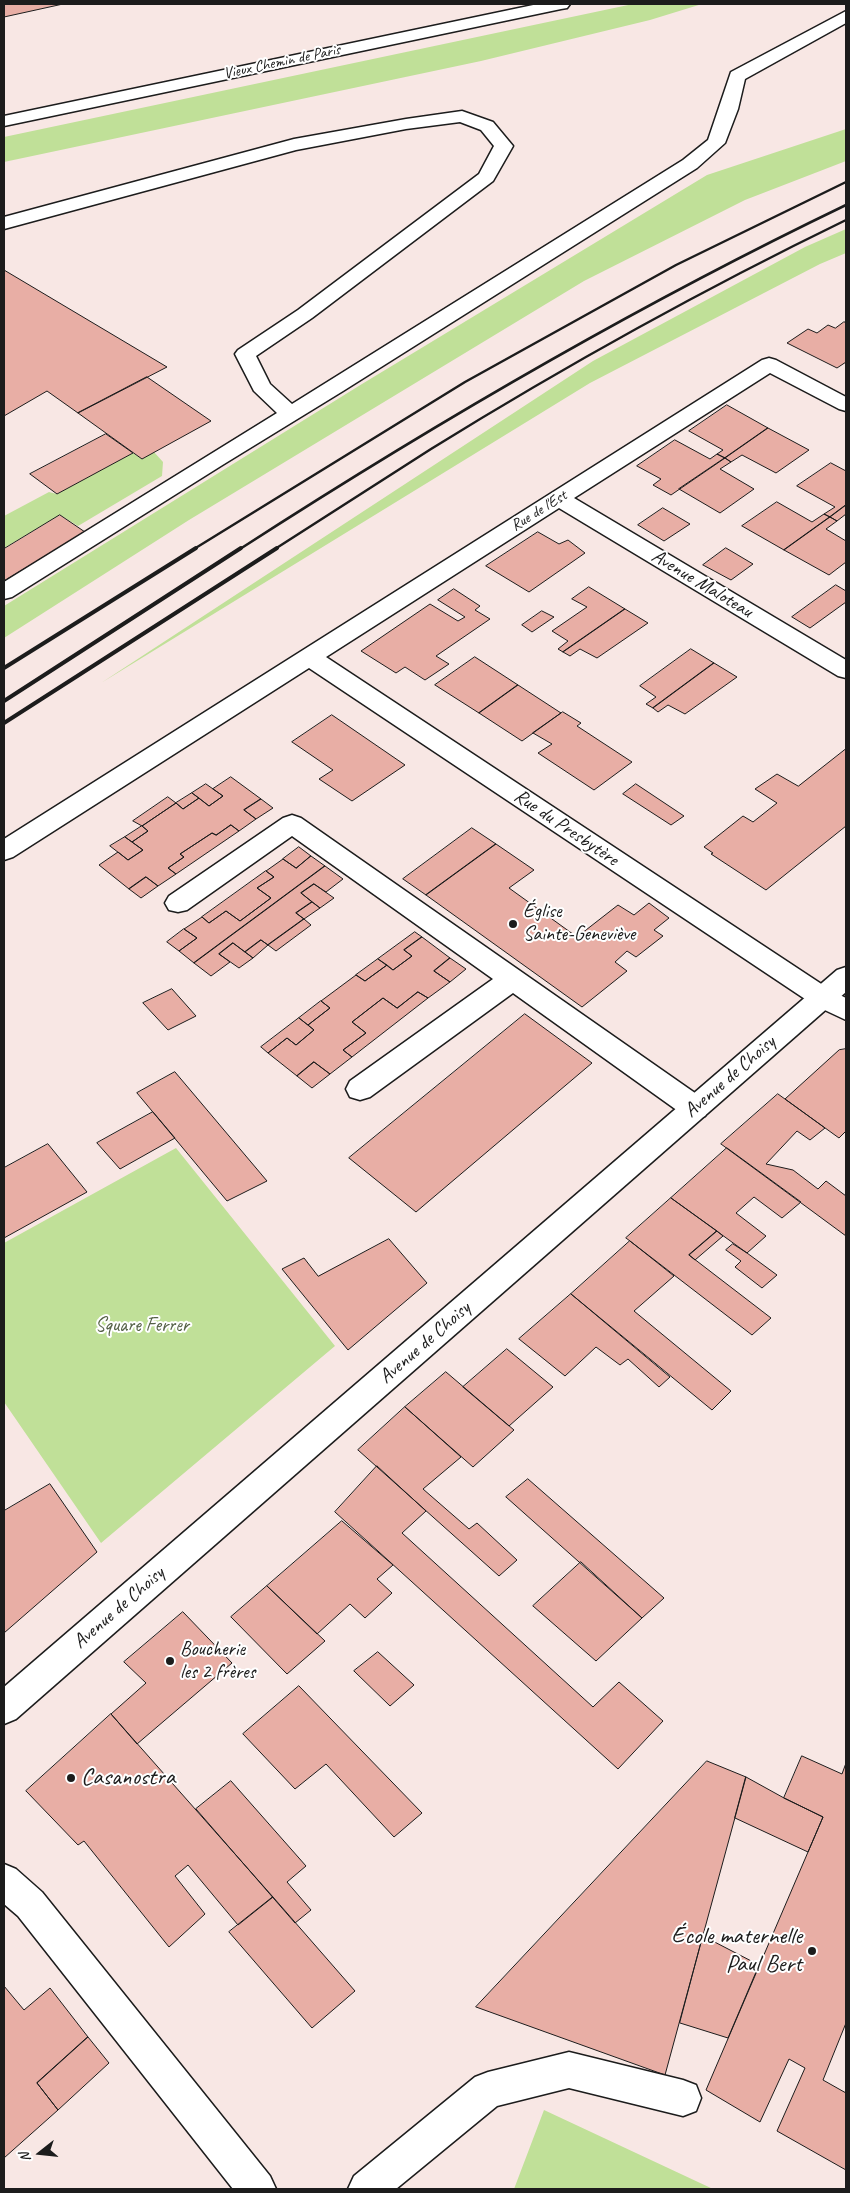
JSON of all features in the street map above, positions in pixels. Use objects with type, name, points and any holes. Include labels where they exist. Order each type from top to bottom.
[{"type":"street","name":"Vieux Chemin de Paris","points":[[4,122],[561,4]]},
{"type":"street","points":[[4,592],[690,164],[716,143],[729,109],[737,76],[846,16]]},
{"type":"street","points":[[4,223],[294,145],[406,124],[462,116],[488,126],[504,146],[486,176],[305,314],[244,354],[261,387],[290,415]]},
{"type":"street","name":"Rue de l'Est","points":[[4,851],[769,364],[846,405]]},
{"type":"street","name":"Avenue Maloteau","points":[[559,498],[846,670]]},
{"type":"street","name":"Rue du Presbytère","points":[[309,656],[834,1004]]},
{"type":"street","points":[[178,903],[292,824],[695,1108]]},
{"type":"street","name":"Avenue de Choisy","points":[[4,1708],[695,1108],[834,1004],[846,977]]},
{"type":"street","points":[[360,1089],[513,979]]},
{"type":"street","points":[[4,1881],[30,1904],[257,2189]]},
{"type":"street","points":[[366,2189],[488,2090],[569,2070],[683,2098]]},
{"type":"green space","points":[[633,4],[702,4],[650,20],[481,61],[4,162],[4,137]]},
{"type":"green space","points":[[846,129],[846,161],[745,200],[584,281],[189,520],[4,638],[4,606],[362,384],[707,175]]},
{"type":"green space","points":[[846,229],[846,253],[820,264],[590,383],[101,683],[593,361],[805,247]]},
{"type":"green space","points":[[154,452],[163,462],[162,476],[78,526],[60,515],[4,548],[4,516],[49,492],[57,494],[133,453],[142,459]]},
{"type":"green space","name":"Square Ferrer","points":[[176,1148],[335,1346],[101,1543],[4,1402],[4,1243]]},
{"type":"green space","points":[[544,2110],[713,2189],[514,2189]]},
{"type":"building","points":[[4,4],[63,4],[4,17]]},
{"type":"building","points":[[4,270],[167,367],[78,413],[47,391],[4,416]]},
{"type":"building","points":[[846,322],[846,362],[837,368],[787,343],[808,329],[817,333],[828,325],[835,328]]},
{"type":"building","points":[[147,377],[211,421],[142,459],[78,413]]},
{"type":"building","points":[[727,405],[768,428],[725,458],[717,454],[723,450],[689,431]]},
{"type":"building","points":[[768,428],[809,450],[776,473],[742,455],[731,462],[725,458]]},
{"type":"building","points":[[106,434],[133,453],[57,494],[30,474]]},
{"type":"building","points":[[675,440],[710,459],[717,454],[725,458],[671,495],[653,485],[661,479],[637,466]]},
{"type":"building","points":[[725,458],[731,462],[720,469],[754,489],[720,513],[679,489]]},
{"type":"building","points":[[831,463],[846,471],[846,505],[830,517],[824,514],[835,507],[797,486]]},
{"type":"building","points":[[777,502],[812,522],[824,514],[830,517],[784,550],[742,526]]},
{"type":"building","points":[[846,505],[846,514],[837,521],[830,517]]},
{"type":"building","points":[[663,508],[690,524],[664,541],[638,525]]},
{"type":"building","points":[[60,515],[85,532],[4,581],[4,549]]},
{"type":"building","points":[[830,517],[837,521],[826,529],[846,541],[846,562],[829,575],[784,550]]},
{"type":"building","points":[[538,532],[559,544],[568,540],[585,553],[529,592],[486,566]]},
{"type":"building","points":[[726,548],[753,564],[731,580],[703,565]]},
{"type":"building","points":[[836,585],[846,591],[846,602],[810,628],[792,617]]},
{"type":"building","points":[[589,587],[625,609],[563,652],[558,649],[568,641],[552,631],[587,607],[572,599]]},
{"type":"building","points":[[454,589],[480,606],[475,610],[490,619],[436,656],[449,664],[425,680],[405,667],[396,673],[361,651],[430,604],[458,621],[465,617],[438,600]]},
{"type":"building","points":[[625,609],[648,623],[597,658],[580,649],[570,656],[563,652]]},
{"type":"building","points":[[542,611],[554,617],[532,632],[522,625]]},
{"type":"building","points":[[691,649],[714,663],[653,708],[646,704],[656,697],[640,686]]},
{"type":"building","points":[[475,657],[518,685],[479,713],[435,685]]},
{"type":"building","points":[[714,663],[737,677],[685,714],[668,705],[658,712],[653,708]]},
{"type":"building","points":[[518,685],[561,713],[522,741],[479,713]]},
{"type":"building","points":[[563,712],[581,723],[577,726],[632,762],[594,790],[538,753],[552,744],[533,733]]},
{"type":"building","points":[[332,715],[405,765],[352,801],[319,779],[333,770],[292,742]]},
{"type":"building","points":[[846,749],[846,826],[766,890],[711,854],[713,853],[704,847],[743,816],[753,822],[777,803],[755,789],[777,774],[798,786]]},
{"type":"building","points":[[231,777],[261,799],[244,810],[256,819],[239,831],[231,825],[216,835],[212,833],[180,854],[184,857],[168,868],[176,874],[158,886],[146,877],[129,889],[99,865],[118,852],[128,860],[143,850],[132,842],[148,831],[142,826],[176,803],[183,809],[199,798],[209,806],[223,796],[213,789]]},
{"type":"building","points":[[206,784],[223,796],[209,806],[192,793]]},
{"type":"building","points":[[636,784],[684,816],[671,825],[623,794]]},
{"type":"building","points":[[192,793],[199,798],[183,809],[176,803]]},
{"type":"building","points":[[168,797],[176,803],[142,826],[133,821]]},
{"type":"building","points":[[261,799],[273,808],[256,819],[244,810]]},
{"type":"building","points":[[231,825],[239,831],[176,874],[168,868],[184,857],[180,854],[212,833],[216,835]]},
{"type":"building","points":[[142,826],[148,831],[132,842],[125,837]]},
{"type":"building","points":[[472,828],[496,844],[426,895],[403,879]]},
{"type":"building","points":[[125,837],[143,850],[128,860],[110,846]]},
{"type":"building","name":"Église Sainte-Geneviève","points":[[496,844],[534,870],[509,888],[577,937],[618,905],[634,915],[649,903],[669,918],[654,930],[663,936],[636,957],[627,951],[615,962],[627,971],[582,1007],[426,895]]},
{"type":"building","points":[[299,847],[311,856],[296,868],[283,859]]},
{"type":"building","points":[[311,856],[325,866],[194,963],[179,951],[197,938],[184,929],[202,917],[209,923],[226,911],[240,921],[271,898],[257,888],[274,877],[266,871],[283,859],[296,868]]},
{"type":"building","points":[[325,866],[343,879],[326,892],[314,884],[301,893],[312,902],[296,913],[304,919],[268,945],[261,940],[245,952],[233,943],[219,954],[230,962],[211,976],[194,963]]},
{"type":"building","points":[[266,871],[274,877],[257,888],[271,898],[240,921],[226,911],[209,923],[202,917]]},
{"type":"building","points":[[146,877],[158,886],[141,898],[129,889]]},
{"type":"building","points":[[314,884],[334,898],[320,908],[301,893]]},
{"type":"building","points":[[312,902],[320,908],[304,919],[296,913]]},
{"type":"building","points":[[304,919],[311,925],[276,951],[268,945]]},
{"type":"building","points":[[184,929],[197,938],[179,951],[167,942]]},
{"type":"building","points":[[415,932],[422,937],[404,950],[412,956],[393,970],[378,959]]},
{"type":"building","points":[[422,937],[450,958],[434,971],[450,982],[428,998],[418,992],[397,1008],[383,998],[352,1022],[366,1033],[343,1050],[352,1057],[330,1074],[314,1062],[297,1076],[268,1053],[287,1038],[296,1045],[314,1030],[308,1025],[330,1008],[321,1001],[356,975],[365,981],[387,965],[393,970],[412,956],[404,950]]},
{"type":"building","points":[[261,940],[268,945],[253,958],[245,952]]},
{"type":"building","points":[[233,943],[253,958],[239,968],[219,954]]},
{"type":"building","points":[[450,958],[466,969],[450,982],[434,971]]},
{"type":"building","points":[[378,959],[387,965],[365,981],[356,975]]},
{"type":"building","points":[[172,989],[196,1016],[168,1030],[143,1003]]},
{"type":"building","points":[[418,992],[428,998],[352,1057],[343,1050],[366,1033],[352,1022],[383,998],[397,1008]]},
{"type":"building","points":[[321,1001],[330,1008],[308,1025],[299,1018]]},
{"type":"building","points":[[525,1014],[592,1063],[416,1212],[349,1158]]},
{"type":"building","points":[[299,1018],[314,1030],[296,1045],[287,1038],[268,1053],[261,1047]]},
{"type":"building","points":[[846,1049],[846,1131],[839,1138],[785,1099],[839,1050]]},
{"type":"building","points":[[314,1062],[330,1074],[312,1088],[297,1076]]},
{"type":"building","points":[[175,1072],[267,1181],[227,1201],[137,1093]]},
{"type":"building","points":[[778,1094],[825,1128],[810,1140],[797,1131],[766,1164],[793,1170],[818,1189],[826,1181],[846,1196],[846,1236],[721,1144]]},
{"type":"building","points":[[153,1112],[175,1138],[120,1169],[97,1143]]},
{"type":"building","points":[[48,1144],[87,1192],[4,1238],[4,1168]]},
{"type":"building","points":[[727,1148],[801,1202],[782,1218],[754,1197],[736,1213],[766,1236],[747,1253],[671,1198]]},
{"type":"building","points":[[671,1198],[717,1231],[689,1255],[771,1318],[752,1335],[626,1238]]},
{"type":"building","points":[[717,1231],[723,1236],[695,1260],[689,1255]]},
{"type":"building","points":[[389,1239],[427,1283],[348,1350],[282,1269],[304,1258],[318,1276]]},
{"type":"building","points":[[630,1241],[674,1276],[634,1311],[731,1391],[712,1410],[571,1294]]},
{"type":"building","points":[[733,1244],[777,1275],[762,1288],[735,1267],[741,1261],[726,1250]]},
{"type":"building","points":[[571,1294],[670,1377],[659,1387],[628,1359],[620,1365],[596,1347],[565,1376],[519,1339]]},
{"type":"building","points":[[507,1349],[553,1387],[509,1426],[463,1387]]},
{"type":"building","points":[[446,1372],[514,1430],[473,1467],[405,1407]]},
{"type":"building","points":[[405,1407],[461,1457],[423,1489],[469,1529],[477,1523],[517,1560],[499,1576],[358,1450]]},
{"type":"building","points":[[377,1466],[426,1511],[402,1533],[593,1707],[619,1682],[663,1721],[618,1769],[335,1512]]},
{"type":"building","points":[[528,1479],[664,1598],[642,1618],[506,1497]]},
{"type":"building","points":[[50,1484],[97,1552],[4,1633],[4,1511]]},
{"type":"building","points":[[342,1521],[393,1565],[377,1579],[392,1593],[365,1618],[350,1604],[317,1634],[267,1586]]},
{"type":"building","points":[[581,1562],[642,1618],[596,1661],[533,1606]]},
{"type":"building","points":[[267,1586],[325,1641],[287,1674],[231,1617]]},
{"type":"building","points":[[183,1612],[232,1663],[137,1744],[111,1714],[146,1683],[124,1662]]},
{"type":"building","points":[[378,1652],[414,1685],[390,1706],[354,1671]]},
{"type":"building","points":[[299,1686],[422,1813],[394,1837],[326,1764],[295,1789],[243,1734]]},
{"type":"building","points":[[111,1714],[273,1897],[238,1925],[188,1865],[175,1876],[205,1914],[169,1947],[84,1841],[78,1845],[26,1791]]},
{"type":"building","points":[[802,1756],[842,1774],[846,1763],[846,2023],[823,2080],[846,2093],[846,2170],[777,2131],[805,2068],[789,2059],[760,2122],[706,2090],[823,1817],[784,1798]]},
{"type":"building","points":[[707,1761],[746,1777],[665,2075],[476,2007]]},
{"type":"building","points":[[746,1777],[823,1817],[808,1852],[735,1818]]},
{"type":"building","points":[[231,1781],[306,1866],[287,1882],[311,1910],[295,1923],[196,1809]]},
{"type":"building","points":[[273,1897],[355,1991],[312,2028],[229,1932]]},
{"type":"building","points":[[703,1936],[759,1965],[728,2038],[680,2023]]},
{"type":"building","points":[[4,1986],[24,2010],[50,1988],[88,2037],[37,2083],[58,2110],[4,2158]]},
{"type":"building","points":[[88,2037],[109,2063],[58,2110],[37,2083]]},
{"type":"railway","points":[[194,549],[465,382],[676,265],[846,182]]},
{"type":"railway","points":[[240,549],[387,456],[537,368],[690,284],[846,205]]},
{"type":"railway","points":[[275,549],[431,449],[584,358],[740,273],[846,220]]},
{"type":"railway","points":[[4,668],[196,548]]},
{"type":"railway","points":[[4,701],[241,548]]},
{"type":"railway","points":[[4,723],[277,548]]},
{"type":"place","name":"Église Sainte-Geneviève","points":[[513,924]]},
{"type":"place","name":"Boucherie les 2 frères","points":[[170,1661]]},
{"type":"place","name":"Casanostra","points":[[71,1778]]},
{"type":"place","name":"École maternelle Paul Bert","points":[[812,1951]]}]
